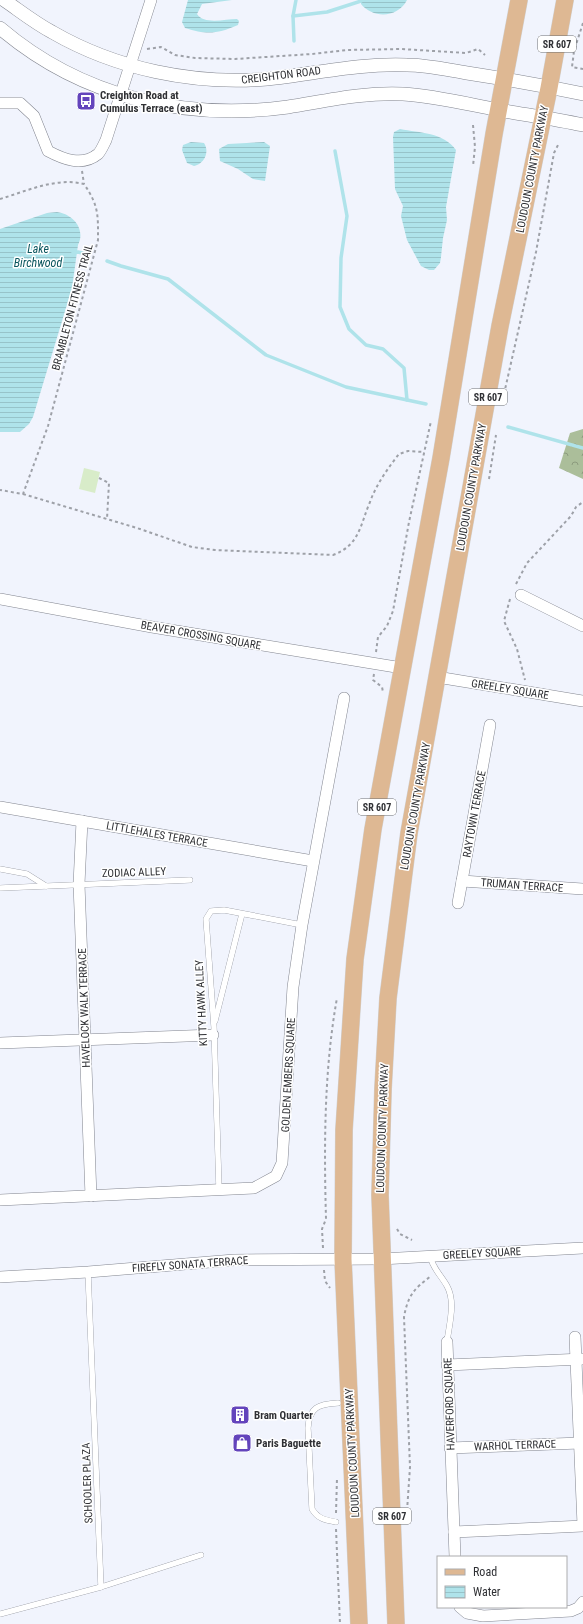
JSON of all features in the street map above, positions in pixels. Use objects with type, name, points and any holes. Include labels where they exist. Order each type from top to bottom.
[{"type":"main road","name":"LOUDOUN COUNTY PARKWAY","points":[[360,1624],[343,1259],[344,1130],[355,959],[373,829],[441,458],[498,110],[519,0]]},
{"type":"main road","name":"LOUDOUN COUNTY PARKWAY","points":[[396,1624],[381,1259],[381,1153],[388,998],[409,833],[500,326],[549,88],[565,0]]},
{"type":"street","name":"CREIGHTON ROAD","points":[[4,0],[52,32],[80,47],[130,67],[181,76],[228,80],[267,79],[368,65],[408,65],[504,78],[583,94]]},
{"type":"street","points":[[0,103],[20,103],[34,116],[48,151],[64,160],[82,161],[98,154],[106,140],[151,0]]},
{"type":"street","points":[[0,28],[22,47],[55,67],[95,85],[150,103],[188,110],[226,112],[288,107],[371,94],[404,94],[440,99],[583,125]]},
{"type":"street","points":[[521,595],[583,626]]},
{"type":"street","name":"BEAVER CROSSING SQUARE","points":[[0,599],[152,627],[402,668]]},
{"type":"street","name":"GREELEY SQUARE","points":[[437,677],[583,702]]},
{"type":"street","name":"GOLDEN EMBERS SQUARE","points":[[0,1200],[254,1188],[276,1176],[282,1163],[293,987],[313,861],[344,698]]},
{"type":"street","name":"RAYTOWN TERRACE","points":[[458,903],[490,725]]},
{"type":"street","name":"LITTLEHALES TERRACE","points":[[0,807],[313,861]]},
{"type":"street","name":"HAVELOCK WALK TERRACE","points":[[82,821],[79,884],[91,1196]]},
{"type":"street","name":"TRUMAN TERRACE","points":[[462,881],[583,889]]},
{"type":"street","points":[[0,1043],[213,1031]]},
{"type":"street","name":"GREELEY SQUARE","points":[[381,1259],[583,1248]]},
{"type":"street","name":"FIREFLY SONATA TERRACE","points":[[0,1277],[88,1272],[234,1260],[381,1259]]},
{"type":"street","points":[[454,1532],[583,1526],[580,1442],[580,1359],[575,1337]]},
{"type":"street","name":"HAVERFORD SQUARE","points":[[447,1342],[455,1556]]},
{"type":"street","points":[[447,1365],[580,1359]]},
{"type":"street","name":"WARHOL TERRACE","points":[[450,1448],[580,1442]]},
{"type":"street","points":[[461,1608],[468,1613],[490,1616],[571,1611],[578,1608],[583,1602]]},
{"type":"lane","points":[[0,869],[27,874],[46,886]]},
{"type":"lane","name":"ZODIAC ALLEY","points":[[0,888],[190,880]]},
{"type":"lane","name":"KITTY HAWK ALLEY","points":[[219,1189],[213,1031],[206,919],[211,911],[217,909],[302,925]]},
{"type":"lane","points":[[213,1031],[242,914]]},
{"type":"lane","name":"HAVERFORD SQUARE","points":[[430,1256],[436,1272],[447,1287],[451,1300],[447,1342]]},
{"type":"lane","name":"SCHOOLER PLAZA","points":[[88,1272],[101,1587]]},
{"type":"lane","points":[[336,1522],[324,1520],[316,1516],[312,1509],[308,1428],[309,1416],[316,1408],[328,1404],[338,1403]]},
{"type":"lane","points":[[0,1614],[101,1587],[201,1555]]},
{"type":"path","points":[[583,23],[574,50],[572,67],[583,69]]},
{"type":"path","points":[[136,48],[150,50],[161,47],[176,55],[194,58],[235,59],[312,54],[346,50],[402,49],[466,53],[478,49],[485,54]]},
{"type":"path","points":[[502,400],[531,274],[554,153],[559,143]]},
{"type":"path","name":"BRAMBLETON FITNESS TRAIL","points":[[0,199],[58,182],[72,181],[84,184],[92,196],[98,212],[98,240],[48,426],[23,494]]},
{"type":"path","points":[[489,480],[497,429]]},
{"type":"path","points":[[0,490],[23,494],[137,528],[192,547],[215,550],[333,555],[344,551],[357,537],[370,502],[399,454],[408,451],[424,452]]},
{"type":"path","points":[[98,478],[109,483],[106,520]]},
{"type":"path","points":[[396,1227],[400,1234],[412,1240]]},
{"type":"path","points":[[407,1517],[410,1467],[404,1317],[406,1303],[413,1291],[436,1272]]},
{"type":"green space","points":[[583,429],[583,479],[559,468],[570,433]]},
{"type":"green space","points":[[84,468],[100,472],[95,493],[79,489]]},
{"type":"water","points":[[188,0],[232,0],[202,4],[197,14],[205,19],[215,21],[237,19],[239,21],[238,25],[218,32],[200,32],[185,28],[182,22]]},
{"type":"water","points":[[361,0],[407,0],[403,6],[392,13],[378,14],[366,9],[361,4]]},
{"type":"water","points":[[400,129],[438,136],[451,144],[456,150],[446,207],[447,220],[440,263],[434,270],[429,270],[421,266],[407,240],[401,216],[403,206],[395,189],[393,137],[394,132]]},
{"type":"water","points":[[191,142],[204,143],[206,146],[205,157],[201,163],[194,166],[187,163],[182,150],[183,145]]},
{"type":"water","points":[[264,142],[270,146],[265,181],[253,179],[238,169],[220,161],[219,149],[228,144]]},
{"type":"water","name":"Lake Birchwood","points":[[47,213],[63,213],[73,219],[79,228],[80,233],[72,288],[33,417],[29,424],[20,432],[0,432],[0,229]]},
{"type":"waterway","points":[[294,41],[293,16],[296,0]]},
{"type":"waterway","points":[[293,16],[327,12],[361,1]]},
{"type":"waterway","points":[[335,151],[347,216],[341,258],[340,307],[349,329],[366,345],[383,349],[404,368],[407,400]]},
{"type":"waterway","points":[[73,253],[78,252],[86,254]]},
{"type":"waterway","points":[[107,261],[168,279],[266,355],[346,387],[426,404]]},
{"type":"waterway","points":[[508,427],[583,448]]},
{"type":"place","name":"Creighton Road at Cumulus Terrace (east)","points":[[86,101]]},
{"type":"place","name":"Bram Quarter","points":[[240,1415]]},
{"type":"place","name":"Paris Baguette","points":[[242,1443]]}]
